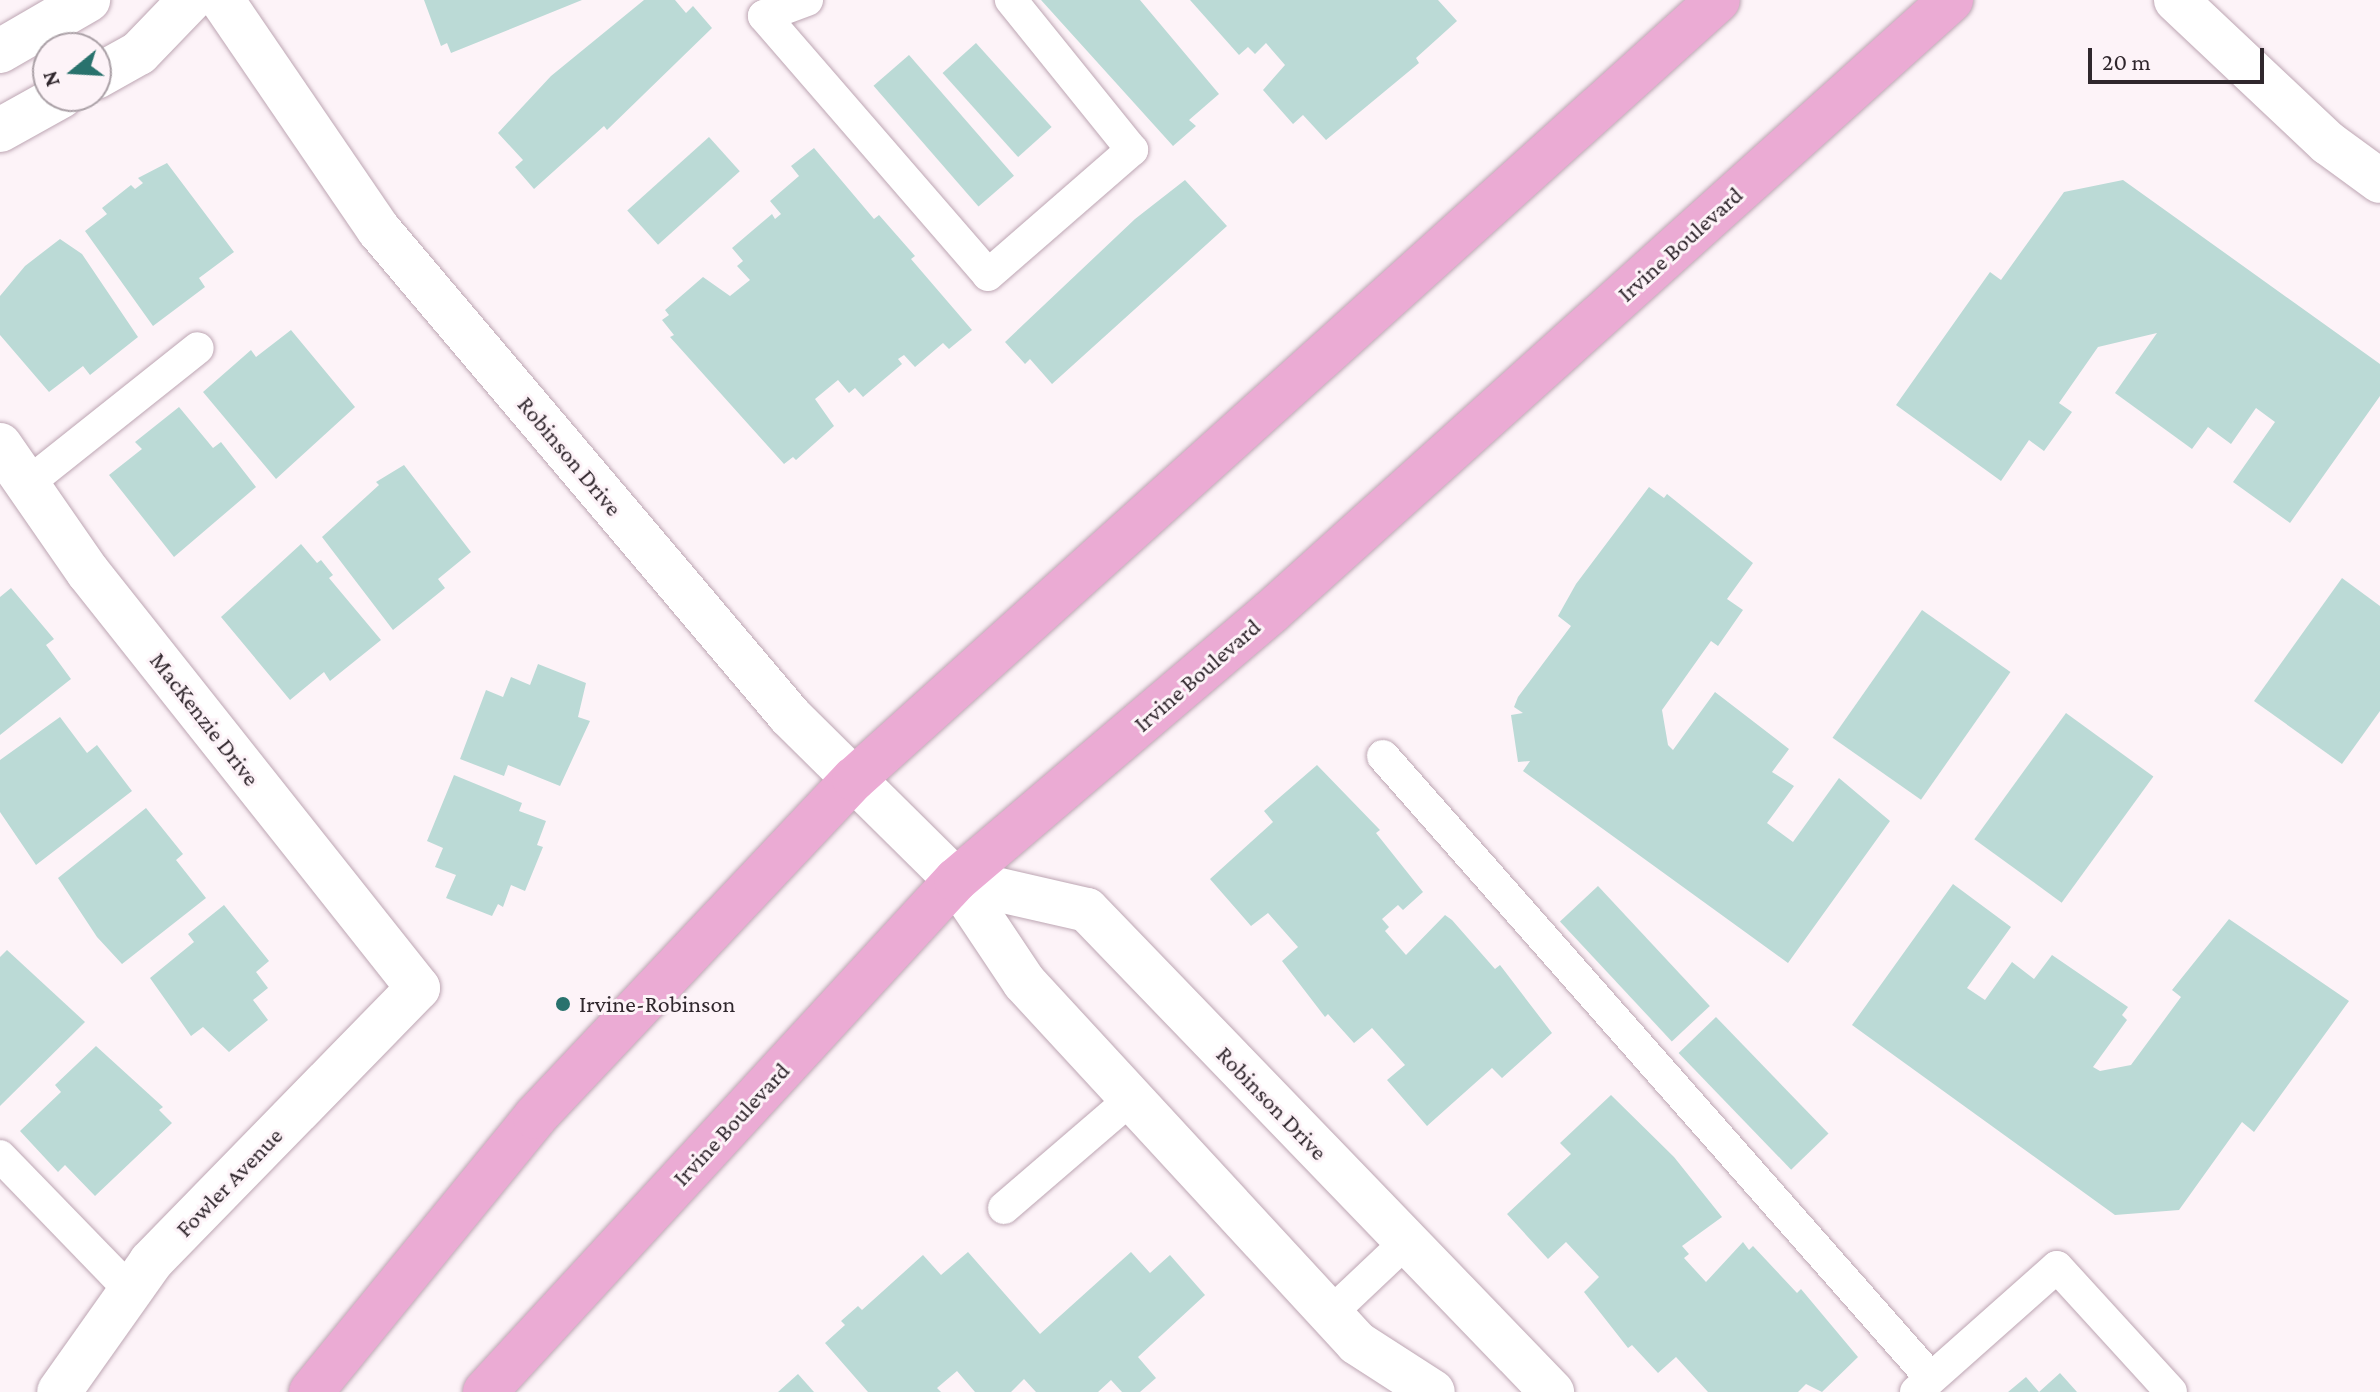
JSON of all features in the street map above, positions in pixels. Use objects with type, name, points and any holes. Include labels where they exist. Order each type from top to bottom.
[{"type":"main road","points":[[311,1392],[535,1117],[854,779],[1718,0]]},
{"type":"main road","name":"Irvine Boulevard","points":[[485,1392],[956,880],[1271,612],[1951,0]]},
{"type":"street","points":[[0,51],[88,0]]},
{"type":"street","points":[[112,68],[139,53],[190,0]]},
{"type":"street","name":"Robinson Drive","points":[[222,0],[379,230],[790,716],[956,880],[1024,982],[1357,1343],[1433,1392]]},
{"type":"street","points":[[2176,0],[2328,143],[2380,181]]},
{"type":"street","points":[[0,130],[32,112]]},
{"type":"street","name":"MacKenzie Drive","points":[[0,445],[88,572],[418,988]]},
{"type":"street","name":"Robinson Drive","points":[[956,880],[1087,910],[1552,1392]]},
{"type":"street","name":"Fowler Avenue","points":[[59,1392],[151,1262],[418,988]]},
{"type":"lane","points":[[807,0],[764,16],[988,275],[1132,150],[1011,0]]},
{"type":"lane","points":[[27,484],[198,348]]},
{"type":"lane","points":[[1383,756],[1924,1385],[2057,1267],[2171,1392]]},
{"type":"lane","points":[[1004,1208],[1132,1098]]},
{"type":"lane","points":[[0,1156],[131,1291]]},
{"type":"lane","points":[[1331,1313],[1406,1242]]},
{"type":"building","points":[[424,0],[582,0],[451,53],[447,43],[441,46]]},
{"type":"building","points":[[644,0],[675,0],[686,13],[693,6],[712,28],[607,130],[604,126],[534,189],[515,167],[523,160],[498,133],[551,76]]},
{"type":"building","points":[[1041,0],[1140,0],[1219,94],[1189,120],[1196,126],[1173,146]]},
{"type":"building","points":[[1190,0],[1438,0],[1457,21],[1416,58],[1419,63],[1326,140],[1303,115],[1293,124],[1263,90],[1285,65],[1266,43],[1255,54],[1248,47],[1239,55]]},
{"type":"building","points":[[976,43],[1052,127],[1018,157],[943,73]]},
{"type":"building","points":[[909,55],[1014,176],[978,207],[874,86]]},
{"type":"building","points":[[709,137],[740,171],[658,245],[627,211]]},
{"type":"building","points":[[814,148],[874,219],[879,215],[915,256],[911,259],[972,330],[949,349],[943,343],[915,367],[904,355],[898,359],[902,364],[863,397],[855,388],[849,393],[838,380],[815,399],[834,426],[796,460],[793,457],[784,464],[670,337],[674,335],[662,320],[669,315],[665,310],[703,277],[730,296],[750,280],[737,266],[743,261],[732,248],[772,214],[775,219],[781,214],[770,201],[799,176],[791,166]]},
{"type":"building","points":[[167,163],[234,252],[199,278],[205,287],[153,326],[85,231],[107,214],[102,208],[131,185],[135,189],[143,183],[138,178]]},
{"type":"building","points":[[1185,180],[1227,226],[1052,384],[1030,359],[1025,364],[1005,342],[1135,219]]},
{"type":"building","points":[[2123,180],[2380,364],[2380,396],[2290,523],[2233,482],[2275,422],[2256,408],[2231,444],[2208,427],[2192,449],[2115,393],[2157,333],[2098,347],[2059,403],[2072,412],[2044,451],[2029,440],[2001,481],[1896,405],[1990,272],[2001,280],[2064,192]]},
{"type":"building","points":[[60,239],[82,254],[138,337],[90,375],[83,366],[49,392],[0,335],[0,296],[25,266]]},
{"type":"building","points":[[291,330],[355,407],[276,479],[203,392],[251,350],[256,357]]},
{"type":"building","points":[[179,407],[213,448],[221,442],[256,487],[174,557],[109,475],[142,449],[135,442]]},
{"type":"building","points":[[404,465],[471,552],[438,579],[445,588],[393,630],[322,537],[379,485],[376,482]]},
{"type":"building","points":[[1649,487],[1664,498],[1667,494],[1753,563],[1727,599],[1743,610],[1718,646],[1711,641],[1662,710],[1668,745],[1673,750],[1715,692],[1789,749],[1772,772],[1794,786],[1767,823],[1793,842],[1839,778],[1890,821],[1788,963],[1523,771],[1530,761],[1518,762],[1511,715],[1523,713],[1514,707],[1518,697],[1571,626],[1558,616],[1576,584]]},
{"type":"building","points":[[301,544],[317,563],[321,560],[333,575],[329,578],[381,640],[330,681],[324,672],[290,700],[221,617]]},
{"type":"building","points":[[2342,578],[2380,606],[2380,711],[2342,764],[2254,701]]},
{"type":"building","points":[[11,588],[54,639],[46,645],[71,679],[0,735],[0,597]]},
{"type":"building","points":[[1922,610],[2010,672],[1921,800],[1833,738]]},
{"type":"building","points":[[538,664],[586,683],[578,717],[590,721],[560,786],[508,765],[504,776],[460,759],[486,690],[503,697],[511,677],[530,685]]},
{"type":"building","points":[[2066,713],[2153,776],[2062,903],[1974,839]]},
{"type":"building","points":[[60,717],[87,753],[97,745],[132,791],[36,865],[0,812],[0,760]]},
{"type":"building","points":[[1317,765],[1380,830],[1376,833],[1423,892],[1403,910],[1398,905],[1382,919],[1389,927],[1385,931],[1406,955],[1445,915],[1495,969],[1500,965],[1552,1033],[1502,1078],[1492,1068],[1427,1126],[1387,1080],[1405,1065],[1372,1028],[1354,1043],[1328,1014],[1325,1017],[1282,961],[1298,947],[1268,913],[1251,926],[1210,879],[1273,822],[1264,811]]},
{"type":"building","points":[[454,775],[522,803],[519,811],[546,821],[537,845],[543,847],[525,891],[511,885],[503,907],[498,904],[492,916],[446,898],[456,875],[435,867],[443,848],[427,841]]},
{"type":"building","points":[[146,808],[183,854],[176,860],[206,898],[122,964],[97,937],[58,878]]},
{"type":"building","points":[[1953,884],[2011,927],[1967,988],[1985,1000],[2012,962],[2034,979],[2052,955],[2128,1007],[2122,1015],[2127,1020],[2093,1067],[2100,1071],[2131,1065],[2181,997],[2172,990],[2229,919],[2349,1001],[2254,1132],[2242,1122],[2179,1210],[2115,1215],[1852,1025]]},
{"type":"building","points":[[1598,886],[1710,1006],[1672,1041],[1560,921]]},
{"type":"building","points":[[224,905],[269,961],[256,972],[268,988],[253,1000],[268,1020],[229,1052],[203,1027],[191,1036],[150,978],[194,942],[188,934]]},
{"type":"building","points":[[7,950],[85,1022],[0,1106],[0,957]]},
{"type":"building","points":[[1716,1017],[1829,1134],[1791,1170],[1679,1053]]},
{"type":"building","points":[[96,1046],[163,1107],[159,1110],[172,1123],[95,1196],[65,1165],[58,1172],[20,1131],[61,1092],[55,1085]]},
{"type":"building","points":[[1611,1095],[1674,1157],[1722,1217],[1682,1246],[1689,1254],[1684,1258],[1706,1282],[1743,1242],[1749,1250],[1753,1246],[1797,1293],[1801,1289],[1858,1357],[1822,1392],[1806,1384],[1798,1392],[1708,1392],[1676,1357],[1658,1373],[1632,1345],[1628,1348],[1584,1292],[1599,1277],[1566,1242],[1548,1259],[1507,1214],[1571,1154],[1560,1143]]},
{"type":"building","points":[[968,1252],[1040,1334],[1131,1252],[1150,1273],[1170,1255],[1205,1295],[1138,1357],[1156,1378],[1140,1392],[1122,1392],[1111,1380],[1098,1392],[1036,1392],[1024,1379],[1011,1392],[975,1392],[957,1371],[937,1388],[941,1392],[868,1392],[825,1343],[845,1325],[841,1321],[858,1306],[862,1310],[923,1255],[941,1275]]},
{"type":"building","points":[[2060,1373],[2077,1392],[2039,1392]]},
{"type":"building","points":[[798,1374],[814,1392],[778,1392]]},
{"type":"building","points":[[2026,1377],[2039,1392],[2008,1392]]},
{"type":"place","name":"Irvine-Robinson","points":[[563,1004]]}]
